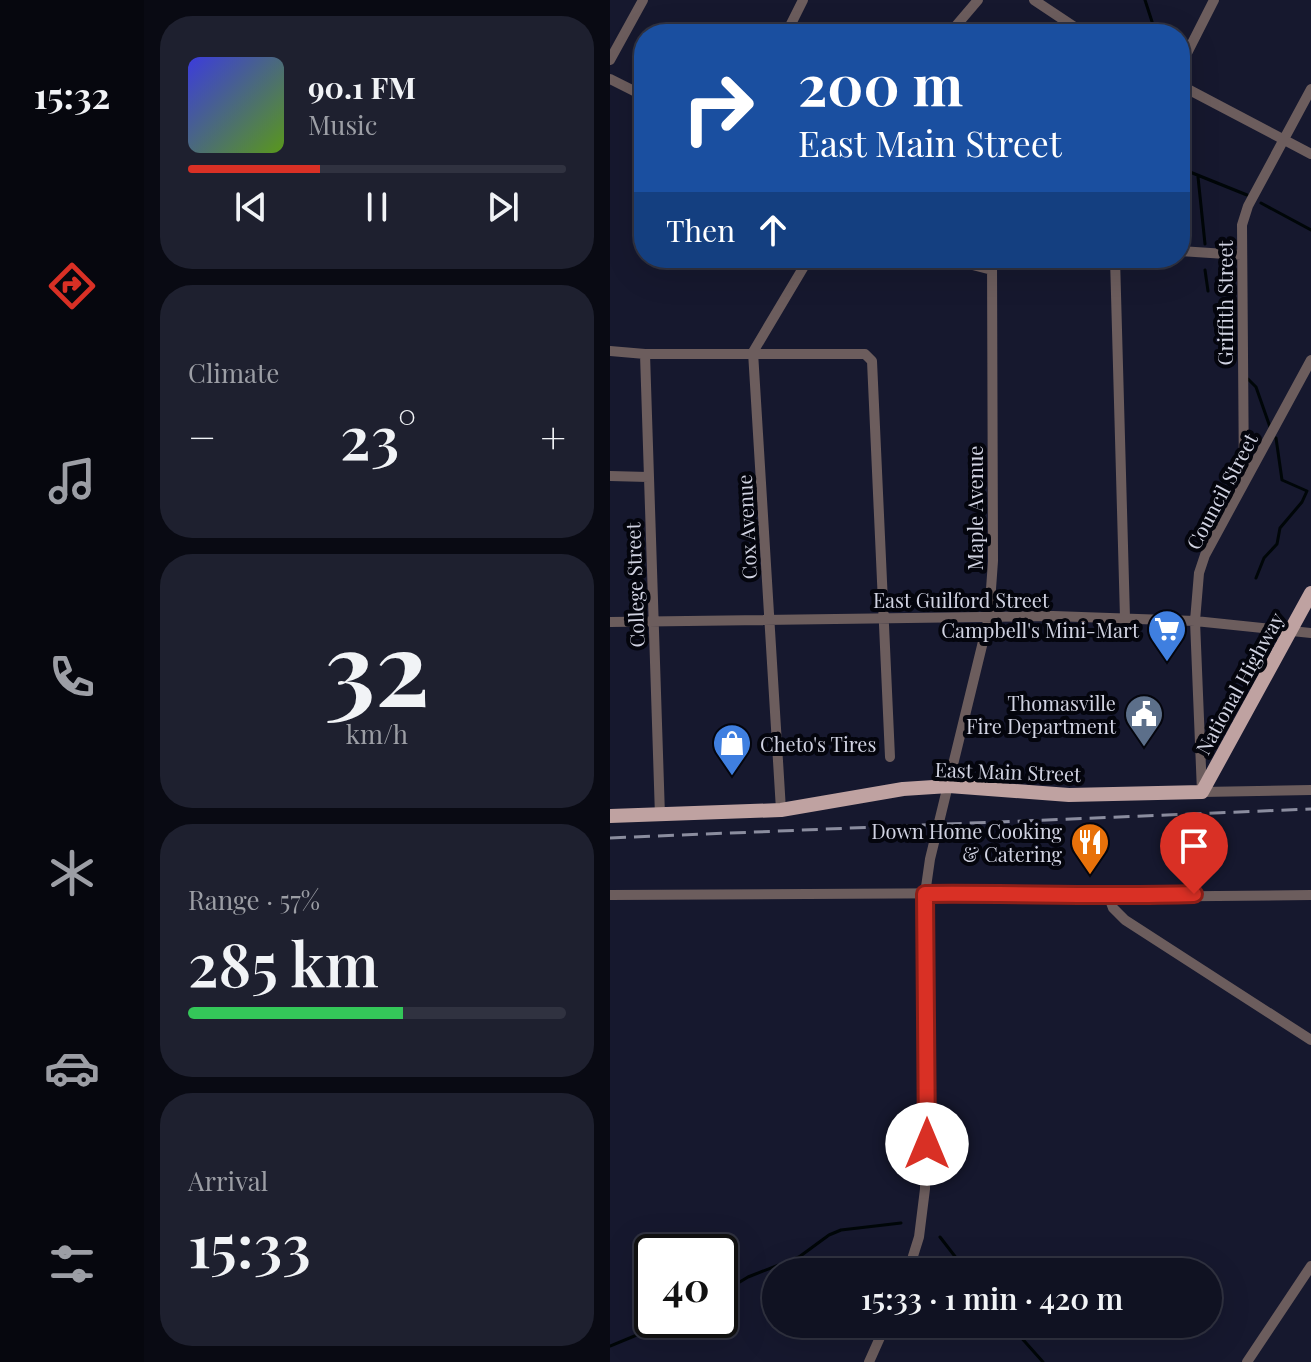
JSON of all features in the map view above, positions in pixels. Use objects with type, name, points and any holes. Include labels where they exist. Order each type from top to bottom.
[{"type":"main road","name":"National Highway","points":[[1202,792],[1311,593]]},
{"type":"main road","name":"East Main Street","points":[[610,816],[781,810],[903,789],[949,786],[1069,795],[1202,792]]},
{"type":"street","points":[[610,60],[643,0]]},
{"type":"street","points":[[793,24],[803,0]]},
{"type":"street","points":[[958,24],[978,0]]},
{"type":"street","points":[[1034,0],[1070,24]]},
{"type":"street","points":[[1190,47],[1214,0]]},
{"type":"street","points":[[610,79],[634,91]]},
{"type":"street","name":"Griffith Street","points":[[1244,486],[1242,225],[1248,206],[1311,89]]},
{"type":"street","points":[[1190,90],[1311,154]]},
{"type":"street","points":[[1190,252],[1241,255]]},
{"type":"street","points":[[753,352],[803,268]]},
{"type":"street","points":[[984,268],[992,270]]},
{"type":"street","points":[[1115,268],[1125,618]]},
{"type":"street","name":"Maple Avenue","points":[[912,1258],[920,1229],[925,1189],[925,894],[930,859],[989,617],[993,561],[992,270]]},
{"type":"street","points":[[610,351],[645,354],[865,354],[870,357],[890,757]]},
{"type":"street","name":"Cox Avenue","points":[[753,352],[781,810]]},
{"type":"street","name":"College Street","points":[[645,354],[660,816]]},
{"type":"street","name":"Council Street","points":[[1202,792],[1195,621],[1199,573],[1205,555],[1311,360]]},
{"type":"street","points":[[610,476],[648,477]]},
{"type":"street","name":"East Guilford Street","points":[[610,622],[885,616],[1125,618],[1195,621],[1311,633]]},
{"type":"street","name":"East Main Street","points":[[1202,792],[1311,790]]},
{"type":"street","points":[[610,895],[1311,895]]},
{"type":"street","points":[[1109,897],[1113,908],[1125,920],[1311,1040]]},
{"type":"street","points":[[1247,1362],[1311,1266]]},
{"type":"street","points":[[869,1362],[880,1338]]},
{"type":"waterway","points":[[1145,0],[1153,24]]},
{"type":"waterway","points":[[1190,172],[1247,195]]},
{"type":"waterway","points":[[1198,177],[1205,244]]},
{"type":"waterway","points":[[1261,203],[1311,230]]},
{"type":"waterway","points":[[1205,270],[1208,291]]},
{"type":"waterway","points":[[1248,379],[1256,387],[1270,427]]},
{"type":"waterway","points":[[1256,578],[1264,558],[1277,544],[1280,528],[1302,502],[1307,491],[1282,480],[1276,438]]},
{"type":"waterway","points":[[738,1283],[799,1257],[841,1230],[901,1223]]},
{"type":"waterway","points":[[940,1237],[956,1258]]},
{"type":"waterway","points":[[610,1346],[634,1336]]},
{"type":"waterway","points":[[1022,1338],[1043,1362]]},
{"type":"railway","points":[[610,838],[1311,809]]},
{"type":"place","name":"Campbell's Mini-Mart","points":[[1167,663]]},
{"type":"place","name":"Thomasville Fire Department","points":[[1144,748]]},
{"type":"place","name":"Cheto's Tires","points":[[732,777]]},
{"type":"place","name":"Down Home Cooking & Catering","points":[[1090,876]]},
{"type":"route","points":[[927,1144],[925,894],[1109,897],[1194,894]]}]
